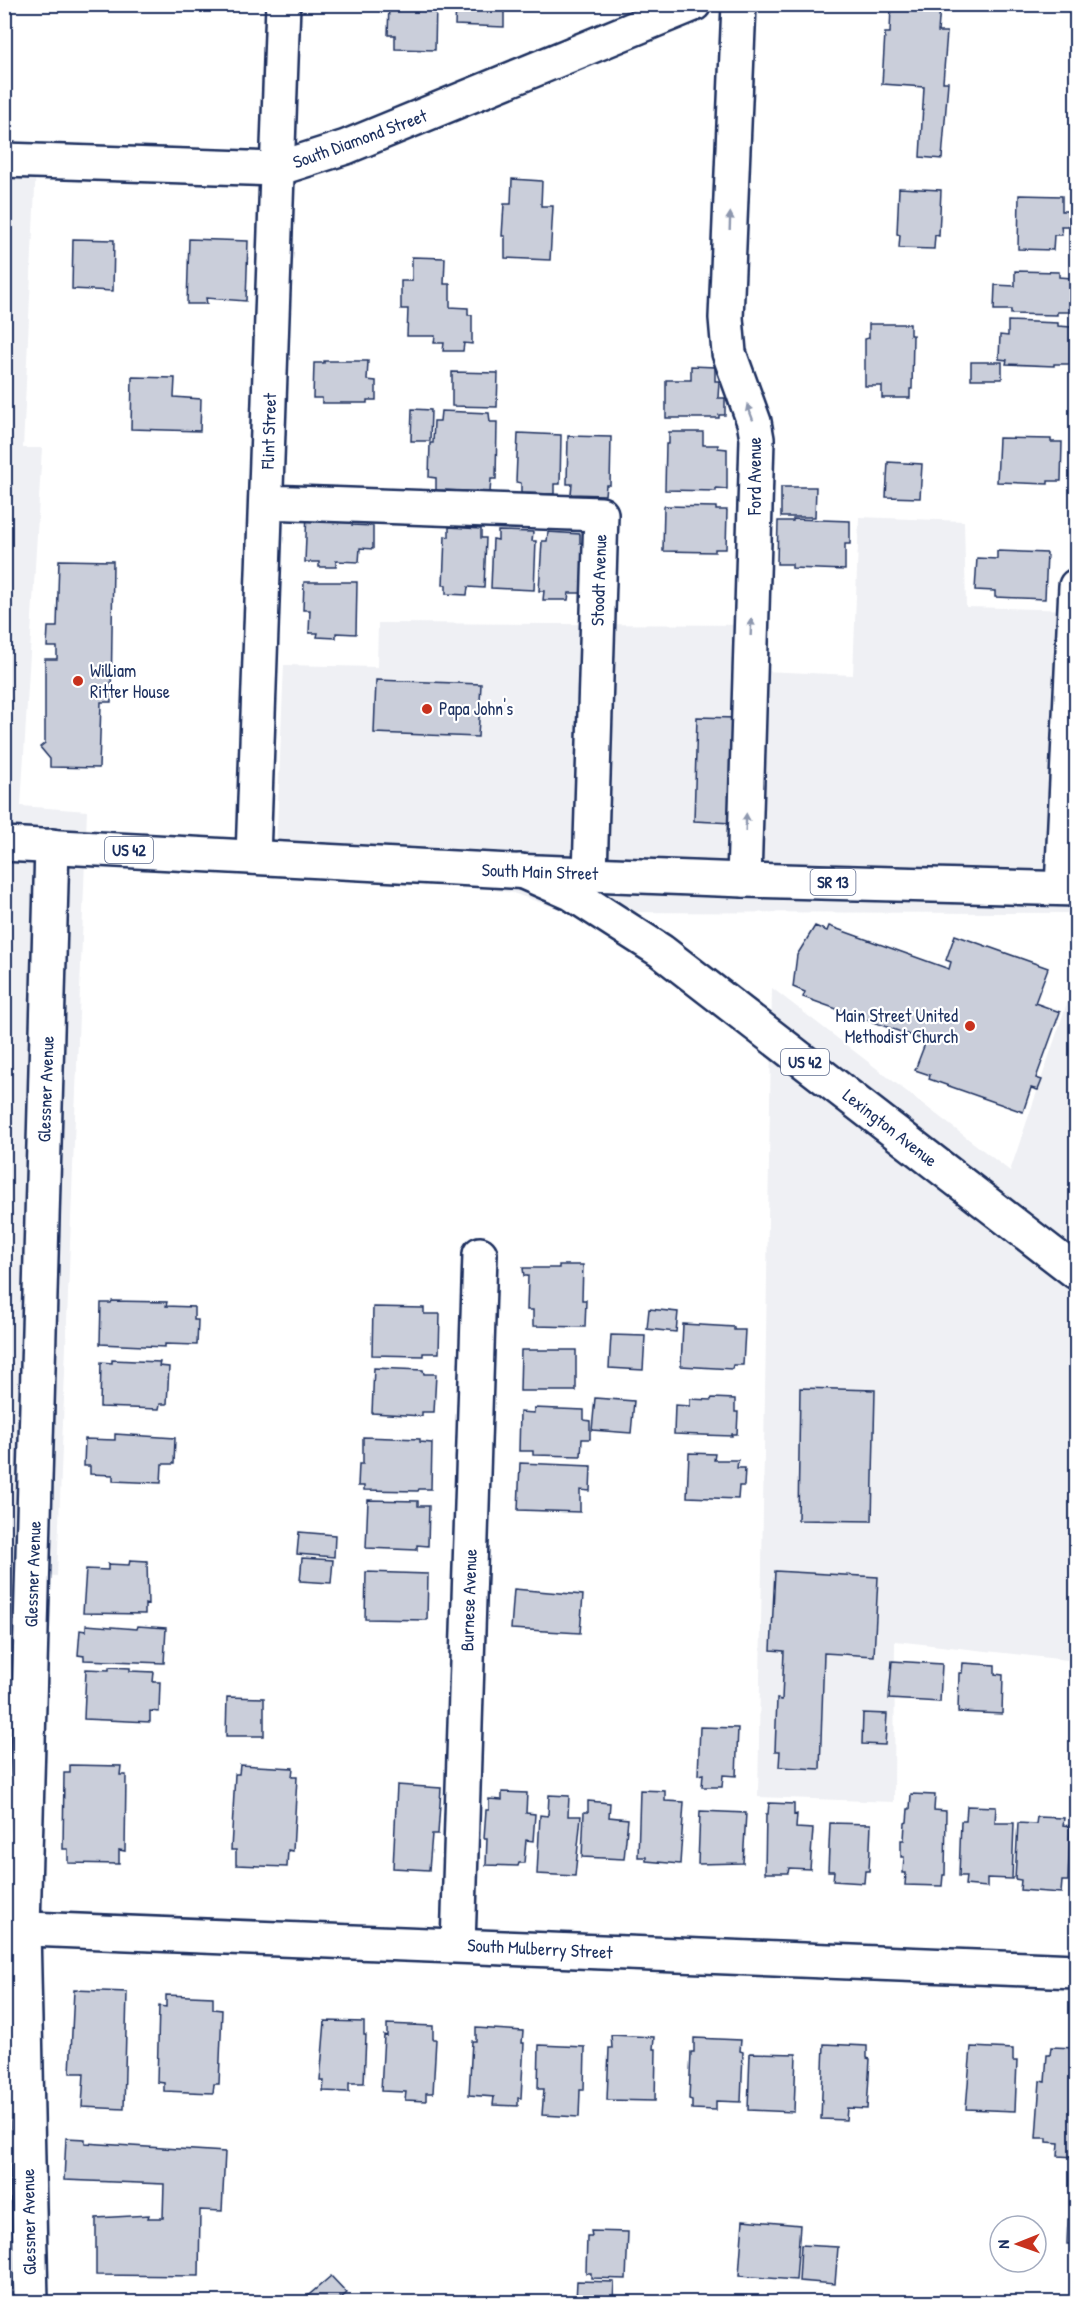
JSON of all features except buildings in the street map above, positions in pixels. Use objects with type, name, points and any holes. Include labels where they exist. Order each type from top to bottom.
[{"type":"main road","name":"Flint Street","points":[[253,857],[283,4]]},
{"type":"main road","name":"South Diamond Street","points":[[4,160],[278,169],[307,161],[368,138],[694,4]]},
{"type":"main road","name":"Ford Avenue","points":[[738,4],[726,318],[729,353],[754,422],[757,439],[744,880]]},
{"type":"main road","name":"Stoodt Avenue","points":[[266,502],[601,514],[590,874]]},
{"type":"main road","points":[[1069,889],[1077,586]]},
{"type":"main road","name":"South Main Street","points":[[4,844],[590,874],[1069,889]]},
{"type":"main road","name":"Glessner Avenue","points":[[31,2302],[14,1928],[52,846]]},
{"type":"main road","name":"Lexington Avenue","points":[[521,871],[571,893],[662,951],[1077,1272]]},
{"type":"main road","name":"Burnese Avenue","points":[[459,1945],[480,1254]]},
{"type":"main road","name":"South Mulberry Street","points":[[14,1928],[1077,1971]]},
{"type":"shaded area","points":[[4,165],[36,166],[23,448],[42,448],[21,806],[87,811],[57,1576],[4,1573]]},
{"type":"shaded area","points":[[859,517],[964,521],[966,607],[1076,610],[1076,913],[567,912],[513,893],[458,884],[275,874],[284,665],[377,667],[378,623],[765,625],[763,671],[853,675]]},
{"type":"shaded area","points":[[1076,977],[1076,1661],[895,1641],[894,1802],[758,1797],[772,988],[1010,1171]]},
{"type":"shaded area","points":[[5,1895],[33,1895],[39,2281],[5,2279]]},
{"type":"place","name":"William Ritter House","points":[[78,681]]},
{"type":"place","name":"Papa John's","points":[[427,709]]},
{"type":"place","name":"Main Street United Methodist Church","points":[[970,1026]]}]
